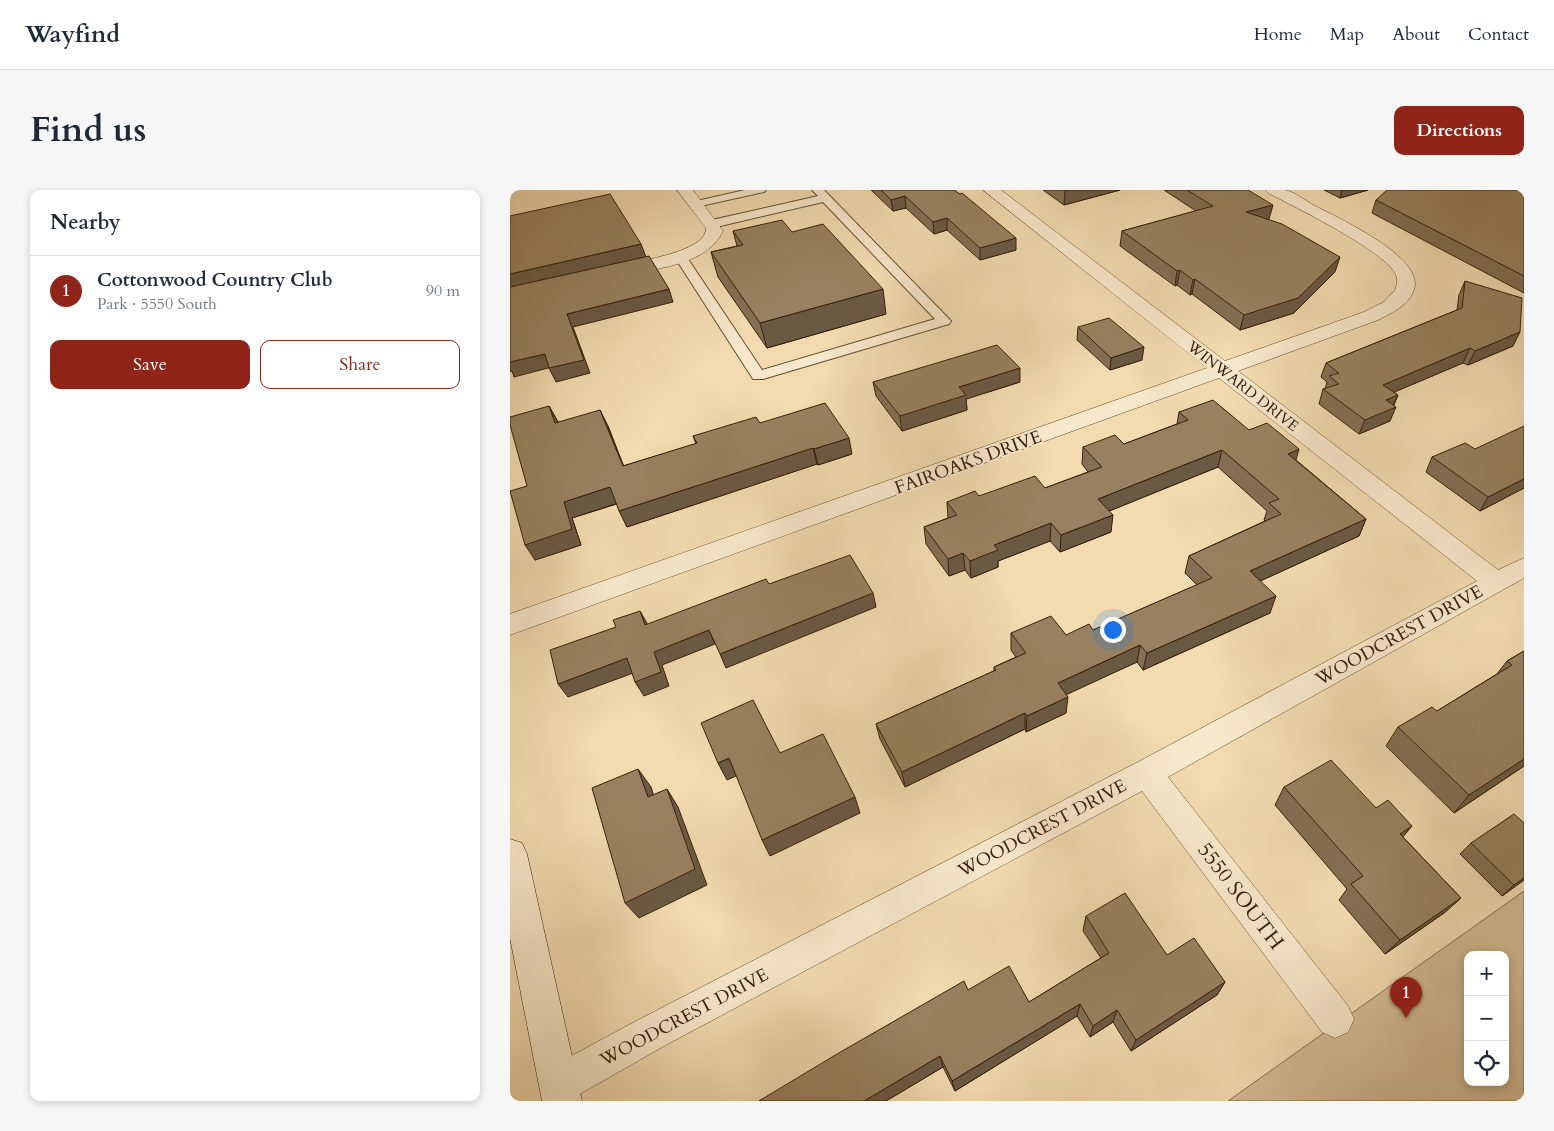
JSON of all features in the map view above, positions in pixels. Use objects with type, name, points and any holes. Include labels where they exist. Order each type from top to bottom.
[{"type":"street","points":[[604,274],[695,252],[712,232],[686,190]]},
{"type":"street","name":"WINWARD DRIVE","points":[[991,190],[1496,582]]},
{"type":"street","name":"FAIROAKS DRIVE","points":[[510,625],[1224,370],[1371,316],[1395,305],[1404,291],[1405,276],[1396,263],[1382,251],[1273,190]]},
{"type":"street","name":"WOODCREST DRIVE","points":[[560,1093],[651,1033],[1147,773],[1524,567]]},
{"type":"street","name":"5550 SOUTH","points":[[1147,773],[1335,1019]]},
{"type":"street","points":[[510,854],[560,1093]]},
{"type":"lane","points":[[696,204],[760,190]]},
{"type":"lane","points":[[680,256],[758,376],[944,321],[822,194],[712,232]]},
{"type":"shaded area","points":[[1524,891],[1524,1101],[1228,1101]]},
{"type":"building","points":[[881,190],[954,190],[960,194],[962,193],[1016,238],[980,248],[947,218],[933,222],[905,196],[891,200]]},
{"type":"building","points":[[1187,190],[1248,190],[1273,205],[1246,212],[1282,224],[1340,257],[1298,298],[1244,315],[1195,279],[1193,280],[1180,270],[1177,271],[1122,231],[1213,206]]},
{"type":"building","points":[[1387,190],[1524,190],[1524,276],[1376,200]]},
{"type":"building","points":[[610,194],[641,244],[510,274],[510,216]]},
{"type":"building","points":[[782,220],[792,232],[823,224],[883,289],[760,323],[711,252],[743,245],[733,231]]},
{"type":"building","points":[[649,256],[669,289],[567,314],[584,360],[549,368],[545,354],[510,362],[510,287]]},
{"type":"building","points":[[1465,281],[1522,298],[1520,332],[1475,351],[1470,348],[1383,385],[1398,395],[1386,400],[1396,407],[1365,420],[1323,389],[1339,384],[1329,376],[1339,373],[1326,363],[1462,308]]},
{"type":"building","points":[[1109,318],[1144,347],[1111,358],[1078,327]]},
{"type":"building","points":[[997,345],[1020,368],[959,387],[966,395],[900,416],[873,382]]},
{"type":"building","points":[[1213,400],[1249,430],[1267,423],[1299,449],[1288,454],[1366,519],[1250,571],[1276,596],[1147,653],[1140,645],[1058,683],[1068,697],[1027,716],[1025,713],[902,772],[876,724],[996,670],[994,667],[1026,653],[1011,633],[1051,616],[1066,635],[1089,624],[1093,630],[1212,578],[1189,556],[1281,514],[1269,503],[1279,499],[1222,450],[1098,499],[1113,515],[1061,535],[1051,523],[994,545],[998,550],[970,561],[963,553],[948,559],[924,527],[957,515],[947,502],[975,491],[979,496],[1035,476],[1045,488],[1102,467],[1083,447],[1115,435],[1124,444],[1188,420],[1179,412]]},
{"type":"building","points":[[825,403],[849,438],[619,511],[610,487],[564,502],[572,529],[525,545],[510,491],[527,486],[510,425],[510,417],[549,406],[555,423],[600,410],[623,466],[697,443],[693,436],[756,417],[760,423]]},
{"type":"building","points":[[1524,426],[1524,479],[1488,497],[1432,457],[1465,443],[1475,449]]},
{"type":"building","points":[[850,555],[873,593],[720,654],[709,630],[654,652],[661,672],[635,682],[627,658],[558,684],[550,650],[616,627],[613,620],[640,611],[645,625],[766,579],[769,584]]},
{"type":"building","points":[[1524,651],[1524,759],[1469,795],[1398,727],[1432,707],[1437,711],[1512,665],[1507,661]]},
{"type":"building","points":[[753,700],[780,753],[823,734],[855,797],[762,840],[729,758],[718,763],[701,723]]},
{"type":"building","points":[[1331,760],[1376,808],[1388,800],[1412,826],[1400,834],[1461,898],[1400,940],[1351,884],[1363,876],[1284,787]]},
{"type":"building","points":[[638,769],[648,797],[667,789],[695,869],[625,903],[592,788]]},
{"type":"building","points":[[1514,814],[1524,823],[1524,878],[1514,885],[1471,843]]},
{"type":"building","points":[[1125,893],[1167,955],[1194,938],[1225,982],[1136,1040],[1117,1010],[1093,1026],[1080,1004],[952,1081],[940,1056],[864,1101],[759,1101],[964,981],[968,990],[1009,966],[1029,1002],[1109,953],[1086,916]]},
{"type":"place","name":"Cottonwood Country Club","points":[[1406,1018]]}]
